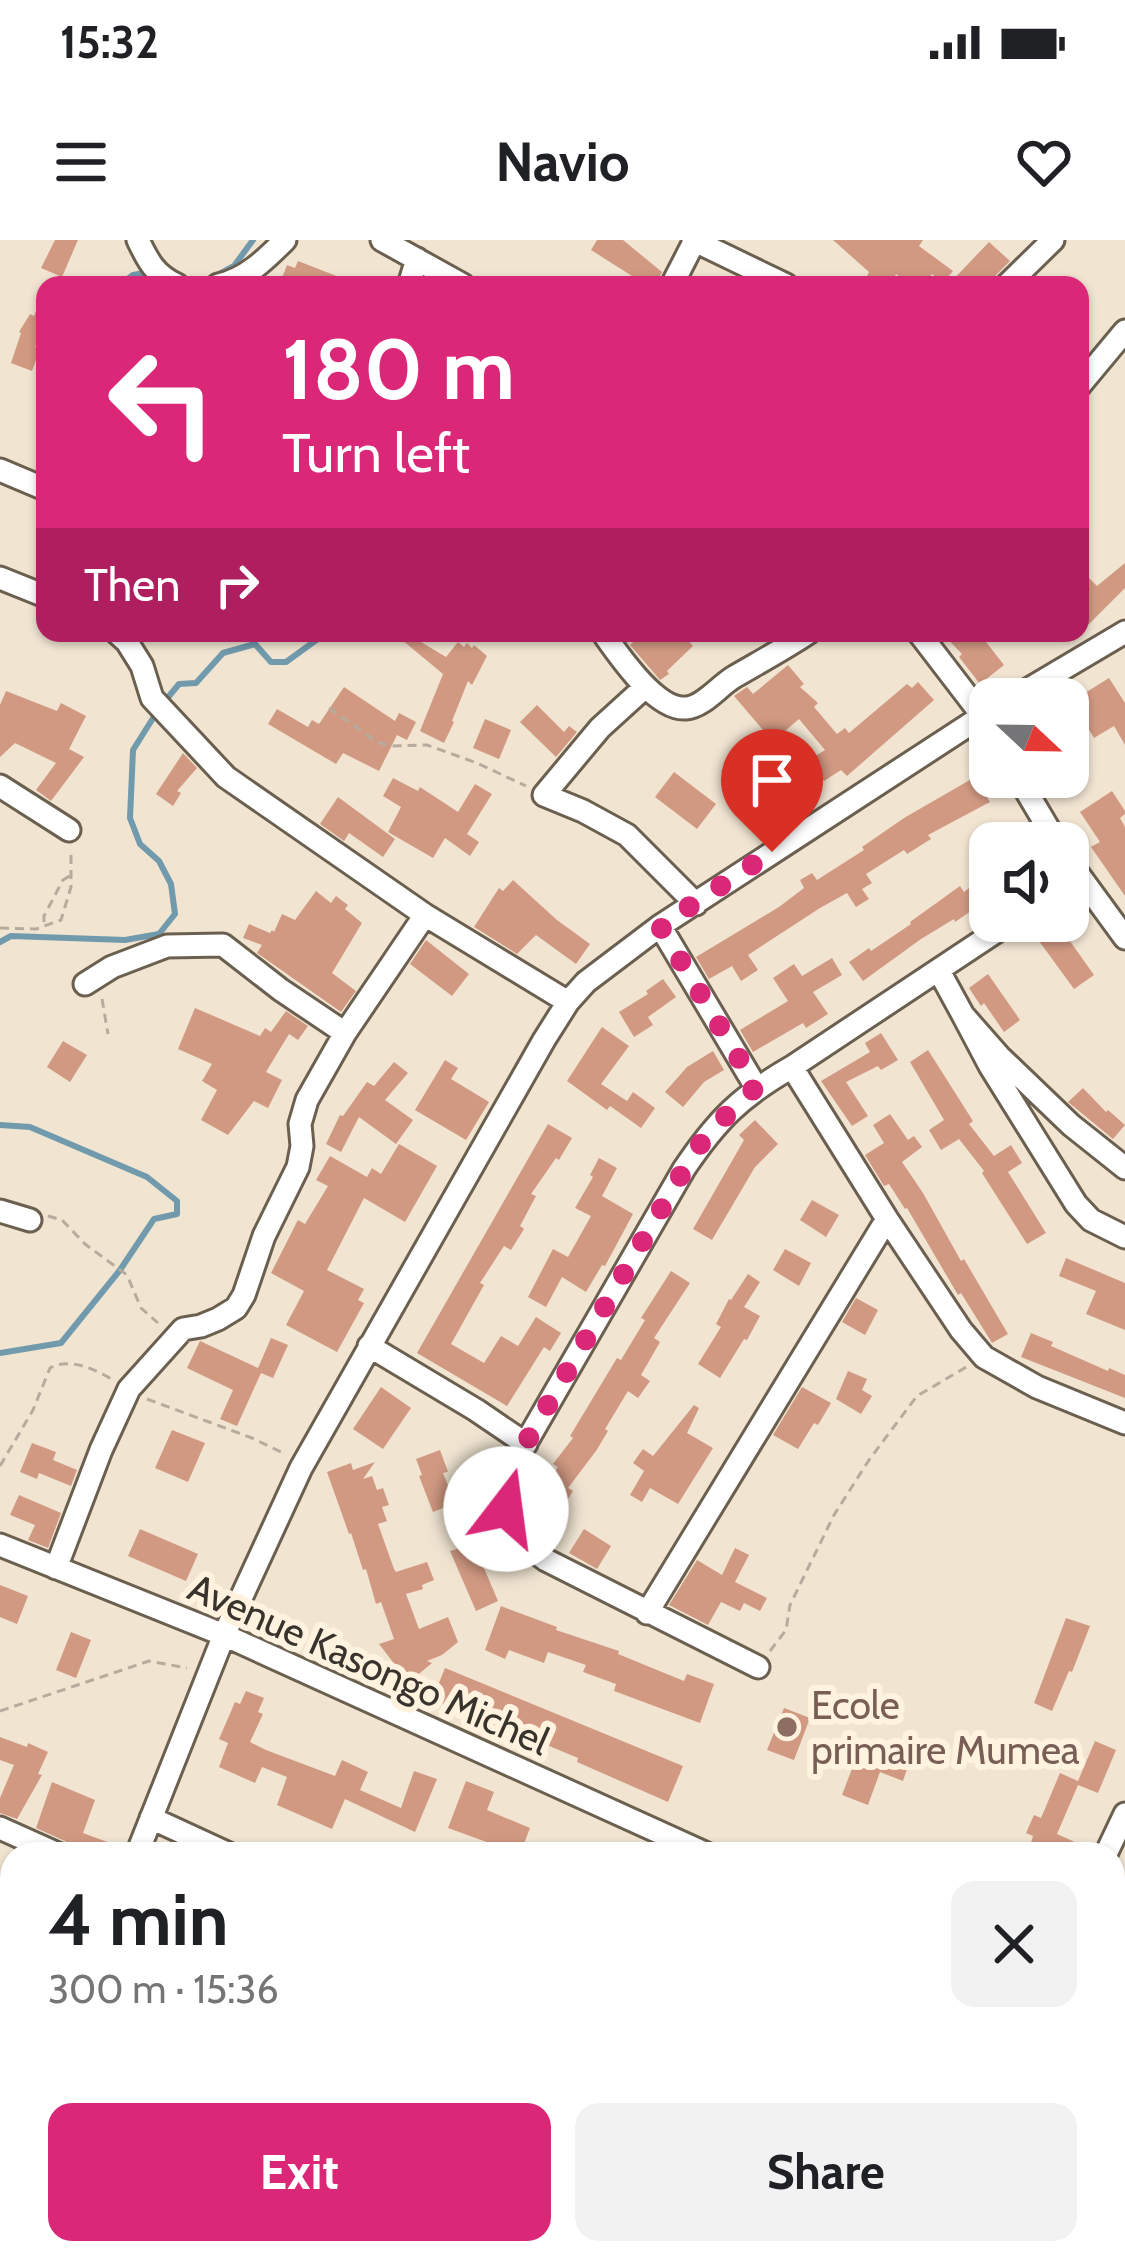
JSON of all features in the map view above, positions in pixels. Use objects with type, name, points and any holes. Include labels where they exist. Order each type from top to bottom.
[{"type":"street","points":[[138,240],[160,276]]},
{"type":"street","points":[[240,276],[259,266],[285,240]]},
{"type":"street","points":[[382,240],[448,276]]},
{"type":"street","points":[[676,276],[694,240],[768,276]]},
{"type":"street","points":[[1014,276],[1040,244]]},
{"type":"street","points":[[412,276],[417,259]]},
{"type":"street","points":[[1089,374],[1125,331]]},
{"type":"street","points":[[0,470],[36,485]]},
{"type":"street","points":[[0,578],[36,592]]},
{"type":"street","points":[[1047,678],[1125,632]]},
{"type":"street","points":[[127,642],[142,666],[152,698],[226,777],[425,915],[568,1001]]},
{"type":"street","points":[[610,642],[644,688],[686,708],[793,642]]},
{"type":"street","points":[[926,642],[969,695]]},
{"type":"street","points":[[644,688],[600,728],[544,795],[627,835],[696,904]]},
{"type":"street","points":[[141,1842],[224,1635],[301,1468],[568,1001],[660,926],[969,730]]},
{"type":"street","points":[[0,786],[69,830]]},
{"type":"street","points":[[1089,895],[1125,938]]},
{"type":"street","points":[[56,1568],[129,1389],[183,1329],[236,1309],[244,1295],[264,1236],[298,1167],[300,1124],[307,1100],[345,1033],[425,915]]},
{"type":"street","points":[[660,926],[756,1087]]},
{"type":"street","points":[[758,1667],[546,1560],[526,1545],[506,1509],[516,1460],[707,1134],[756,1087],[981,942]]},
{"type":"street","points":[[93,979],[167,946],[223,945],[345,1033]]},
{"type":"street","points":[[939,971],[990,1066],[1076,1204],[1091,1220],[1125,1238]]},
{"type":"street","points":[[963,1015],[1018,1076],[1125,1168]]},
{"type":"street","points":[[792,1067],[887,1219],[984,1357],[1036,1387],[1125,1424]]},
{"type":"street","points":[[0,1211],[31,1220]]},
{"type":"street","points":[[647,1613],[887,1219]]},
{"type":"street","points":[[369,1346],[526,1444]]},
{"type":"street","name":"Avenue Kasongo Michel","points":[[0,1545],[224,1635],[681,1842]]},
{"type":"street","points":[[151,1818],[203,1842]]},
{"type":"street","points":[[0,1828],[31,1842]]},
{"type":"path","points":[[329,708],[377,742],[428,745],[544,795]]},
{"type":"path","points":[[0,928],[36,929],[61,920],[73,874],[69,830]]},
{"type":"path","points":[[44,925],[63,880],[73,874]]},
{"type":"path","points":[[93,979],[108,1034]]},
{"type":"path","points":[[31,1220],[47,1216],[62,1220],[127,1275],[141,1308],[155,1321],[183,1329]]},
{"type":"path","points":[[758,1667],[786,1630],[790,1605],[825,1533],[869,1460],[916,1396],[984,1357]]},
{"type":"path","points":[[0,1466],[33,1410],[50,1368],[57,1363],[84,1366],[293,1456]]},
{"type":"path","points":[[0,1711],[149,1661],[183,1666],[208,1678]]},
{"type":"building","points":[[55,240],[78,240],[62,276],[41,268]]},
{"type":"building","points":[[597,240],[623,240],[662,272],[660,276],[632,276],[591,250]]},
{"type":"building","points":[[833,240],[923,240],[919,246],[953,271],[949,276],[867,276],[869,272]]},
{"type":"building","points":[[989,242],[1010,261],[996,276],[957,276]]},
{"type":"building","points":[[298,261],[336,276],[283,276],[287,265],[295,268]]},
{"type":"building","points":[[36,311],[32,371],[11,363],[19,332],[30,314]]},
{"type":"building","points":[[1125,563],[1125,588],[1089,624],[1089,578],[1097,586]]},
{"type":"building","points":[[404,642],[421,642],[446,657],[458,642],[464,647],[467,643],[487,656],[472,685],[468,681],[444,743],[420,731],[443,674]]},
{"type":"building","points":[[689,642],[693,646],[660,680],[630,645]]},
{"type":"building","points":[[951,642],[986,642],[1004,665],[988,678],[975,678],[959,657],[962,654]]},
{"type":"building","points":[[788,665],[837,734],[845,728],[849,733],[907,684],[912,688],[918,682],[934,700],[847,776],[841,770],[824,781],[809,760],[825,750],[799,719],[764,749],[778,764],[759,782],[735,757],[763,730],[734,696],[747,687],[753,694]]},
{"type":"building","points":[[1109,678],[1125,703],[1125,745],[1114,726],[1094,738],[1089,730],[1089,690]]},
{"type":"building","points":[[344,687],[395,721],[399,713],[416,722],[407,740],[397,735],[379,771],[343,753],[336,764],[268,724],[277,709],[308,727],[312,720],[319,724]]},
{"type":"building","points":[[6,691],[57,711],[61,703],[86,716],[69,749],[84,757],[51,801],[36,790],[56,763],[15,743],[0,757],[0,705]]},
{"type":"building","points":[[537,705],[564,732],[569,726],[577,732],[556,757],[520,722]]},
{"type":"building","points":[[485,719],[511,730],[499,759],[473,748]]},
{"type":"building","points":[[183,753],[197,768],[177,791],[181,793],[173,806],[156,794]]},
{"type":"building","points":[[674,772],[716,804],[697,829],[655,797]]},
{"type":"building","points":[[393,778],[418,791],[420,787],[458,812],[475,784],[492,794],[467,834],[479,842],[470,856],[445,838],[433,858],[388,832],[401,807],[383,796]]},
{"type":"building","points":[[969,780],[969,798],[990,802],[866,874],[872,883],[862,889],[869,899],[856,907],[847,893],[748,955],[758,970],[741,981],[732,966],[709,979],[696,957],[779,907],[804,888],[800,880],[812,873],[817,880],[904,818]]},
{"type":"building","points":[[1112,791],[1125,811],[1120,818],[1125,827],[1125,896],[1091,847],[1100,842],[1080,812]]},
{"type":"building","points":[[338,797],[395,839],[383,857],[349,833],[344,841],[320,824]]},
{"type":"building","points":[[513,880],[590,944],[576,964],[536,935],[517,954],[474,927],[499,888],[503,891]]},
{"type":"building","points":[[960,886],[964,892],[969,888],[969,912],[921,939],[863,981],[849,962],[911,924]]},
{"type":"building","points":[[316,891],[331,903],[336,896],[362,923],[332,973],[356,991],[341,1012],[257,953],[262,945],[243,938],[249,924],[270,933],[282,914],[295,920]]},
{"type":"building","points":[[426,940],[469,974],[452,996],[410,964]]},
{"type":"building","points":[[1040,942],[1071,942],[1094,975],[1074,989]]},
{"type":"building","points":[[832,958],[842,975],[813,992],[828,1014],[753,1052],[740,1030],[788,1001],[773,978],[794,964],[802,976]]},
{"type":"building","points":[[988,974],[1020,1020],[1004,1032],[969,988]]},
{"type":"building","points":[[663,979],[676,997],[648,1017],[653,1025],[634,1037],[619,1012]]},
{"type":"building","points":[[195,1008],[260,1036],[265,1028],[271,1032],[286,1011],[308,1026],[298,1040],[289,1034],[266,1072],[282,1080],[268,1108],[254,1101],[228,1135],[201,1120],[217,1090],[202,1081],[212,1064],[178,1049]]},
{"type":"building","points":[[602,1027],[629,1046],[601,1084],[627,1101],[633,1092],[655,1108],[641,1128],[567,1081]]},
{"type":"building","points":[[881,1033],[898,1060],[846,1082],[868,1116],[852,1126],[821,1081],[870,1052],[865,1043]]},
{"type":"building","points":[[63,1041],[87,1055],[70,1082],[47,1067]]},
{"type":"building","points":[[928,1050],[973,1121],[969,1124],[994,1156],[1011,1145],[1022,1163],[1008,1172],[1046,1233],[1027,1244],[959,1139],[941,1150],[929,1130],[944,1120],[910,1062]]},
{"type":"building","points":[[713,1051],[724,1070],[704,1082],[683,1107],[665,1092],[687,1067]]},
{"type":"building","points":[[445,1060],[458,1068],[451,1079],[489,1102],[466,1140],[415,1110]]},
{"type":"building","points":[[394,1062],[408,1073],[385,1100],[413,1120],[396,1144],[359,1117],[341,1152],[326,1144],[340,1115],[367,1082],[374,1086]]},
{"type":"building","points":[[1083,1088],[1125,1125],[1113,1139],[1068,1102]]},
{"type":"building","points":[[890,1114],[908,1140],[914,1136],[922,1147],[902,1162],[1008,1334],[992,1343],[907,1208],[889,1184],[884,1186],[865,1155],[884,1143],[873,1125]]},
{"type":"building","points":[[755,1120],[778,1144],[755,1167],[712,1240],[693,1229],[744,1140],[739,1135]]},
{"type":"building","points":[[548,1124],[572,1138],[531,1194],[536,1196],[520,1226],[524,1229],[511,1250],[504,1246],[480,1283],[484,1285],[451,1344],[484,1363],[501,1336],[518,1346],[536,1317],[561,1333],[550,1351],[544,1347],[507,1406],[417,1353]]},
{"type":"building","points":[[399,1144],[437,1166],[405,1222],[364,1198],[327,1270],[364,1289],[358,1300],[364,1303],[337,1352],[286,1325],[304,1291],[271,1273],[298,1220],[305,1224],[328,1186],[316,1180],[330,1156],[367,1177],[372,1168],[381,1174]]},
{"type":"building","points":[[599,1158],[617,1168],[602,1196],[633,1214],[586,1292],[562,1277],[546,1307],[528,1297],[553,1249],[568,1257],[591,1216],[575,1208]]},
{"type":"building","points":[[812,1200],[839,1215],[826,1237],[800,1220]]},
{"type":"building","points":[[785,1249],[811,1263],[799,1286],[773,1270]]},
{"type":"building","points":[[1066,1258],[1125,1283],[1125,1330],[1086,1314],[1096,1291],[1059,1276]]},
{"type":"building","points":[[671,1271],[690,1283],[654,1338],[660,1342],[641,1375],[650,1381],[638,1398],[628,1391],[596,1451],[568,1488],[573,1491],[561,1510],[539,1496],[558,1467],[553,1464],[573,1438],[617,1358],[621,1360]]},
{"type":"building","points":[[748,1274],[760,1282],[744,1307],[760,1316],[720,1378],[698,1364],[721,1327],[716,1324],[729,1299]]},
{"type":"building","points":[[856,1298],[878,1310],[865,1335],[842,1322]]},
{"type":"building","points":[[1031,1333],[1053,1342],[1051,1346],[1125,1375],[1125,1398],[1021,1357]]},
{"type":"building","points":[[271,1338],[288,1345],[273,1378],[261,1373],[237,1426],[220,1419],[233,1390],[187,1368],[200,1341],[258,1368]]},
{"type":"building","points":[[848,1371],[867,1379],[862,1390],[872,1396],[861,1414],[836,1399]]},
{"type":"building","points":[[381,1387],[411,1408],[383,1449],[353,1429]]},
{"type":"building","points":[[802,1387],[831,1403],[798,1449],[773,1435]]},
{"type":"building","points":[[694,1405],[699,1408],[687,1433],[713,1448],[678,1504],[650,1488],[642,1502],[630,1495],[644,1471],[633,1463],[643,1449],[653,1456]]},
{"type":"building","points":[[172,1430],[205,1443],[188,1482],[155,1468]]},
{"type":"building","points":[[32,1443],[56,1452],[53,1460],[77,1470],[71,1486],[39,1473],[37,1479],[20,1472]]},
{"type":"building","points":[[440,1450],[455,1503],[433,1512],[416,1459]]},
{"type":"building","points":[[375,1462],[363,1479],[372,1476],[389,1505],[382,1507],[387,1521],[378,1524],[394,1569],[427,1562],[434,1580],[406,1594],[419,1629],[448,1617],[458,1642],[427,1661],[432,1663],[395,1694],[382,1680],[396,1666],[379,1644],[394,1639],[381,1602],[376,1604],[327,1472],[351,1463],[353,1470]]},
{"type":"building","points":[[19,1495],[61,1513],[48,1548],[28,1540],[35,1525],[10,1515]]},
{"type":"building","points":[[140,1529],[198,1554],[186,1581],[128,1556]]},
{"type":"building","points":[[584,1529],[611,1546],[597,1569],[569,1553]]},
{"type":"building","points":[[493,1542],[501,1561],[484,1568],[498,1601],[476,1611],[450,1551],[472,1544],[474,1550]]},
{"type":"building","points":[[735,1548],[749,1555],[735,1582],[767,1598],[760,1611],[744,1603],[740,1611],[721,1602],[708,1625],[669,1605],[697,1560],[722,1575]]},
{"type":"building","points":[[0,1585],[28,1596],[17,1624],[0,1617]]},
{"type":"building","points":[[501,1606],[684,1681],[687,1674],[714,1684],[700,1723],[614,1691],[616,1684],[583,1672],[586,1665],[548,1652],[544,1663],[509,1650],[505,1659],[485,1650]]},
{"type":"building","points":[[1066,1618],[1090,1626],[1052,1711],[1034,1703]]},
{"type":"building","points":[[71,1632],[91,1640],[76,1678],[56,1670]]},
{"type":"building","points":[[445,1668],[683,1766],[668,1802],[577,1762],[578,1758],[432,1700]]},
{"type":"building","points":[[246,1691],[264,1698],[258,1712],[263,1714],[250,1742],[266,1750],[335,1776],[342,1760],[368,1772],[360,1790],[401,1808],[414,1771],[437,1779],[415,1832],[345,1799],[332,1829],[277,1805],[287,1777],[262,1767],[255,1783],[219,1767],[228,1743],[219,1739],[235,1702],[240,1704]]},
{"type":"building","points":[[784,1708],[810,1718],[794,1760],[767,1750]]},
{"type":"building","points":[[0,1737],[48,1752],[38,1774],[42,1775],[17,1819],[0,1813],[0,1798],[14,1765],[0,1760]]},
{"type":"building","points":[[844,1737],[888,1748],[886,1754],[909,1763],[903,1781],[880,1772],[868,1805],[842,1795],[853,1766],[835,1760]]},
{"type":"building","points":[[1095,1741],[1116,1750],[1098,1793],[1078,1785],[1057,1834],[1075,1842],[1031,1842],[1033,1836],[1026,1833],[1034,1815],[1041,1818],[1060,1773],[1078,1781]]},
{"type":"building","points":[[466,1781],[494,1792],[487,1810],[530,1828],[525,1842],[487,1842],[448,1828]]},
{"type":"building","points":[[52,1782],[95,1800],[83,1833],[107,1842],[66,1842],[36,1828]]},
{"type":"waterway","points":[[216,276],[234,266],[253,240]]},
{"type":"waterway","points":[[132,276],[150,272]]},
{"type":"waterway","points":[[0,942],[11,936],[125,940],[159,934],[175,914],[171,884],[159,861],[140,844],[130,818],[133,750],[179,684],[196,683],[223,653],[255,644],[271,662],[286,662],[314,642]]},
{"type":"waterway","points":[[0,1125],[30,1127],[147,1177],[177,1201],[177,1214],[154,1219],[61,1343],[0,1353]]},
{"type":"place","name":"Ecole primaire Mumea","points":[[787,1727]]},
{"type":"route","points":[[506,1509],[516,1460],[685,1168],[707,1134],[756,1087],[660,926],[772,852]]}]
